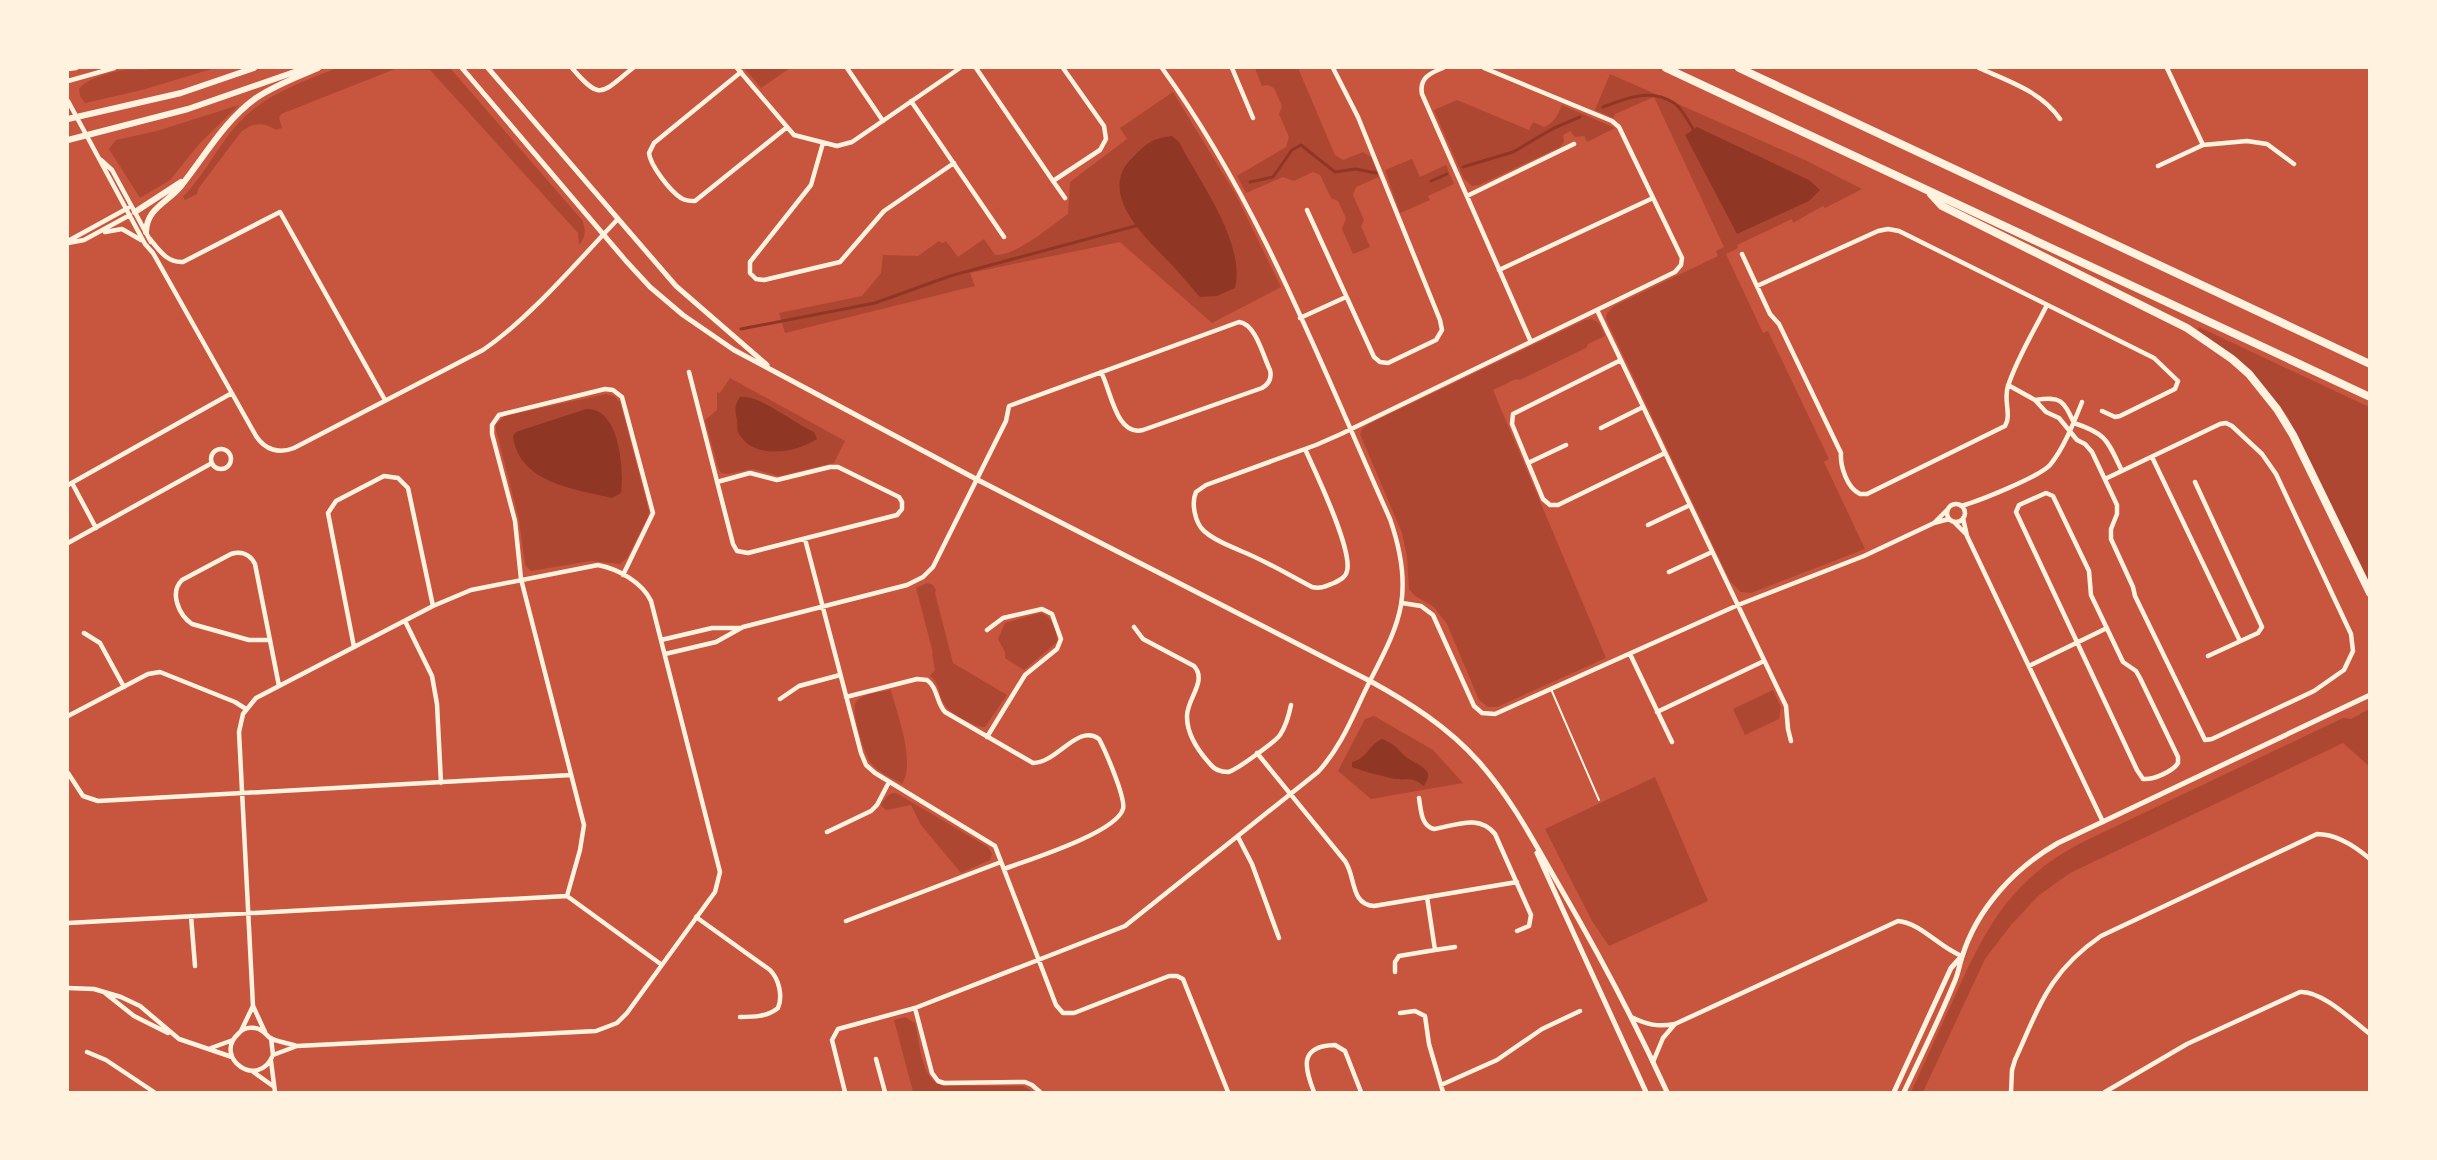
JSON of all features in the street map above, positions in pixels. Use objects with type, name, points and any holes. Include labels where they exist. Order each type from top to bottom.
[{"type":"highway","points":[[1666,68],[2370,397]]},
{"type":"highway","points":[[1739,68],[2370,364]]},
{"type":"highway","points":[[1929,192],[1942,206],[2187,328],[2232,359],[2249,374],[2271,400],[2293,435],[2370,593]]},
{"type":"main road","points":[[68,119],[181,93],[254,68]]},
{"type":"main road","points":[[68,140],[207,103],[306,68]]},
{"type":"main road","points":[[148,236],[147,220],[153,210],[178,190],[219,135],[250,103],[272,89],[318,68]]},
{"type":"main road","points":[[132,212],[176,186],[190,173]]},
{"type":"street","points":[[68,69],[75,68]]},
{"type":"street","points":[[68,81],[114,68]]},
{"type":"street","points":[[462,68],[603,235],[650,286],[683,315],[734,350],[976,479],[1370,681],[1406,702],[1458,740],[1479,762],[1523,822],[1600,957],[1667,1092]]},
{"type":"street","points":[[488,68],[676,286],[777,374]]},
{"type":"street","points":[[572,68],[588,86],[600,90],[609,87],[633,68]]},
{"type":"street","points":[[737,68],[786,128],[798,137],[837,146],[849,144],[960,68]]},
{"type":"street","points":[[847,68],[883,121]]},
{"type":"street","points":[[976,68],[1065,198]]},
{"type":"street","points":[[1053,181],[1100,150],[1105,144],[1107,135],[1104,126],[1063,68]]},
{"type":"street","points":[[845,1092],[833,1044],[832,1037],[836,1031],[844,1026],[915,1008],[1125,926],[1292,794],[1318,772],[1338,749],[1396,626],[1402,603],[1402,578],[1396,535],[1300,318],[1235,183],[1199,122],[1162,68]]},
{"type":"street","points":[[1232,68],[1253,118]]},
{"type":"street","points":[[1307,210],[1372,353],[1380,362],[1388,363],[1434,342],[1440,334],[1440,320],[1400,226],[1390,194],[1358,117],[1334,68]]},
{"type":"street","points":[[1440,68],[1424,79],[1422,94],[1531,342]]},
{"type":"street","points":[[1305,449],[1338,523],[1348,563],[1343,578],[1321,588],[1312,587],[1242,551],[1225,545],[1203,530],[1194,504],[1195,495],[1202,487],[1305,449],[1675,272],[1682,265],[1682,258],[1622,131],[1617,125],[1484,68]]},
{"type":"street","points":[[1979,68],[2043,99],[2060,119]]},
{"type":"street","points":[[1997,76],[2001,68]]},
{"type":"street","points":[[2167,68],[2203,145]]},
{"type":"street","points":[[741,72],[654,143],[649,153],[652,165],[680,198],[695,201],[786,128]]},
{"type":"street","points":[[68,101],[125,208],[132,212],[163,255],[178,262],[187,261],[280,212],[385,400]]},
{"type":"street","points":[[911,101],[1004,237]]},
{"type":"street","points":[[2158,166],[2203,145],[2258,142],[2267,144],[2294,164]]},
{"type":"street","points":[[823,143],[811,186],[750,262],[750,273],[756,279],[764,280],[840,262],[884,211],[954,163]]},
{"type":"street","points":[[1467,196],[1574,144]]},
{"type":"street","points":[[99,158],[112,170],[145,244]]},
{"type":"street","points":[[1499,270],[1653,198]]},
{"type":"street","points":[[68,242],[125,208]]},
{"type":"street","points":[[68,242],[84,240],[132,212]]},
{"type":"street","points":[[96,234],[122,229],[131,232],[153,253],[259,441],[267,447],[283,451],[294,448],[493,343],[535,304],[617,220]]},
{"type":"street","points":[[1757,286],[1878,231],[1893,230],[2154,358],[2178,381],[2175,389],[2120,416],[2115,417],[2102,411]]},
{"type":"street","points":[[148,236],[153,253]]},
{"type":"street","points":[[1742,254],[1770,314],[1779,324],[1841,453],[1840,464],[1852,490],[1857,494],[1867,494],[2002,429],[2008,420],[2005,398],[2008,385],[2047,305]]},
{"type":"street","points":[[1300,318],[1346,297]]},
{"type":"street","points":[[1597,310],[1786,706],[1791,741]]},
{"type":"street","points":[[661,639],[712,628],[743,627],[907,585],[923,577],[933,567],[945,544],[1006,421],[1009,406],[1101,372],[1239,322],[1245,323],[1251,329],[1271,377],[1268,384],[1262,388],[1143,430],[1133,431],[1122,424],[1101,372]]},
{"type":"street","points":[[1621,360],[1513,414],[1512,424],[1545,502],[1555,506],[1665,453]]},
{"type":"street","points":[[688,372],[733,544],[737,551],[748,554],[897,515],[903,509],[899,497],[838,467],[777,480],[750,473],[717,482]]},
{"type":"street","points":[[2008,385],[2035,400],[2046,412],[2059,418],[2077,440],[2090,449],[2117,508],[2110,532],[2112,543],[2140,607],[2205,740],[2212,740],[2314,691],[2348,666],[2353,651],[2351,634],[2272,466],[2232,426],[2224,423],[2105,479]]},
{"type":"street","points":[[567,896],[580,850],[584,825],[521,579],[515,521],[492,434],[494,421],[502,413],[605,390],[616,392],[624,401],[653,509],[651,520],[622,575]]},
{"type":"street","points":[[96,528],[70,484],[232,393]]},
{"type":"street","points":[[2035,400],[2053,397],[2065,404],[2074,423],[2106,438],[2122,471]]},
{"type":"street","points":[[1934,523],[1954,504],[1962,506],[1977,502],[2048,467],[2074,423],[2082,402]]},
{"type":"street","points":[[1601,428],[1643,407]]},
{"type":"street","points":[[1528,463],[1566,445]]},
{"type":"street","points":[[223,449],[229,453],[231,462],[227,467],[217,468],[213,464],[211,457],[217,450],[223,449]]},
{"type":"street","points":[[2152,456],[2240,641]]},
{"type":"street","points":[[68,543],[213,464]]},
{"type":"street","points":[[354,647],[328,513],[336,501],[380,478],[389,476],[399,478],[408,488],[433,606]]},
{"type":"street","points":[[2195,482],[2262,624],[2260,631],[2208,656]]},
{"type":"street","points":[[2046,493],[2052,494],[2089,571],[2091,595],[2123,662],[2136,671],[2178,757],[2178,763],[2174,768],[2150,779],[2143,779],[2077,643],[2016,512],[2019,505],[2046,493]]},
{"type":"street","points":[[1402,603],[1421,606],[1433,615],[1474,706],[1482,713],[1495,714],[1737,605],[1864,556],[1934,523],[1964,516],[1977,502]]},
{"type":"street","points":[[1648,525],[1690,505]]},
{"type":"street","points":[[1962,506],[1967,536],[2103,822]]},
{"type":"street","points":[[1947,509],[1951,520],[1967,536]]},
{"type":"street","points":[[805,539],[863,759],[870,769],[992,843],[1058,1008],[1066,1014],[1074,1013],[1169,976],[1183,979],[1228,1092]]},
{"type":"street","points":[[1669,572],[1712,552]]},
{"type":"street","points":[[270,640],[249,640],[192,624],[186,619],[175,598],[177,586],[182,580],[231,554],[248,555],[255,564],[270,640],[279,686]]},
{"type":"street","points":[[270,1038],[297,1046],[596,1031],[616,1023],[627,1013],[717,887],[720,866],[661,639],[647,592],[641,585],[598,566],[471,590],[433,606],[256,698],[246,709],[239,732],[253,1006],[273,1044],[273,1086],[276,1092]]},
{"type":"street","points":[[987,630],[1003,618],[1042,609],[1052,614],[1061,639],[1057,649],[1025,675],[987,737]]},
{"type":"street","points":[[405,621],[432,676],[437,704],[441,783]]},
{"type":"street","points":[[665,654],[716,642],[743,627]]},
{"type":"street","points":[[1134,627],[1143,639],[1194,666],[1198,671],[1200,680],[1189,701],[1187,725],[1192,740],[1217,770],[1229,771],[1269,745],[1282,733],[1291,705]]},
{"type":"street","points":[[2029,666],[2107,628]]},
{"type":"street","points":[[694,632],[698,646]]},
{"type":"street","points":[[84,633],[100,643],[124,687]]},
{"type":"street","points":[[1630,654],[1672,742]]},
{"type":"street","points":[[1657,712],[1764,661]]},
{"type":"street","points":[[68,716],[154,672],[167,673],[246,709]]},
{"type":"street","points":[[780,699],[799,686],[840,675]]},
{"type":"street","points":[[846,697],[924,679],[935,687],[940,705],[945,712],[1028,762],[1037,763],[1059,753],[1081,735],[1092,735],[1101,742],[1123,802],[1120,814],[1096,833],[1004,869]]},
{"type":"street","points":[[1904,1092],[1954,984],[1962,956],[1986,909],[2022,868],[2036,856],[2058,843],[2370,695]]},
{"type":"street","points":[[1257,753],[1348,865],[1356,895],[1361,902],[1374,906],[1517,882]]},
{"type":"street","points":[[68,773],[83,796],[98,801],[571,775]]},
{"type":"street","points":[[827,832],[870,811],[889,782]]},
{"type":"street","points":[[1419,798],[1424,822],[1429,827],[1434,829],[1476,822],[1487,825],[1498,838],[1532,919],[1527,928],[1517,932]]},
{"type":"street","points":[[1523,822],[1646,1092]]},
{"type":"street","points":[[2011,1092],[2015,1060],[2055,977],[2070,960],[2101,936],[2312,836],[2321,834],[2335,838],[2370,859]]},
{"type":"street","points":[[1238,837],[1252,864],[1279,938]]},
{"type":"street","points":[[846,921],[1001,862]]},
{"type":"street","points":[[68,923],[567,896],[662,965]]},
{"type":"street","points":[[1427,897],[1435,950]]},
{"type":"street","points":[[191,916],[195,966]]},
{"type":"street","points":[[696,917],[770,970],[776,977],[780,997],[778,1008],[755,1017],[740,1017]]},
{"type":"street","points":[[1631,1017],[1650,1026],[1676,1024],[1893,922],[1909,923],[1952,952],[1962,956]]},
{"type":"street","points":[[1395,972],[1395,962],[1399,956],[1455,947]]},
{"type":"street","points":[[1894,1092],[1951,968],[1962,956]]},
{"type":"street","points":[[68,990],[79,988],[103,991],[140,1006],[171,1034]]},
{"type":"street","points":[[103,991],[134,1016],[188,1043],[211,1048],[232,1057],[242,1068],[252,1071],[273,1086]]},
{"type":"street","points":[[2104,1092],[2187,1044],[2300,992],[2312,993],[2323,999],[2370,1034]]},
{"type":"street","points":[[211,1048],[233,1040],[241,1031],[253,1006]]},
{"type":"street","points":[[915,1008],[932,1073],[938,1081],[944,1083],[1025,1082],[1040,1092]]},
{"type":"street","points":[[1400,1013],[1415,1011],[1425,1016],[1429,1044],[1443,1092]]},
{"type":"street","points":[[1441,1085],[1497,1060],[1542,1029],[1580,1011]]},
{"type":"street","points":[[1653,1062],[1663,1038],[1676,1024]]},
{"type":"street","points":[[241,1031],[254,1028],[265,1032]]},
{"type":"street","points":[[232,1057],[233,1040]]},
{"type":"street","points":[[1314,1092],[1306,1072],[1305,1060],[1312,1052],[1328,1045],[1335,1045],[1345,1051],[1361,1092]]},
{"type":"street","points":[[252,1071],[261,1069],[272,1058],[297,1046]]},
{"type":"street","points":[[87,1052],[106,1060],[154,1092]]},
{"type":"street","points":[[876,1059],[885,1092]]},
{"type":"lane","points":[[1551,689],[1599,800]]},
{"type":"shaded area","points":[[215,68],[142,90],[85,103],[80,96],[79,89],[83,85],[100,76],[124,70]]},
{"type":"shaded area","points":[[337,68],[450,68],[582,220],[585,233],[579,245],[578,233],[430,70],[395,69],[281,114],[279,118],[282,128],[276,130],[263,124],[249,127],[241,132],[198,189],[197,194],[185,200],[183,197],[230,133],[252,110],[279,93]]},
{"type":"shaded area","points":[[744,68],[790,68],[761,88]]},
{"type":"shaded area","points":[[1255,68],[1298,68],[1335,155],[1343,160],[1363,152],[1371,157],[1379,177],[1356,187],[1353,195],[1364,220],[1361,226],[1370,247],[1353,254],[1342,229],[1346,218],[1338,201],[1331,198],[1320,175],[1313,172],[1294,181],[1283,177],[1246,193],[1237,176],[1286,147],[1289,137],[1279,114],[1282,106],[1274,88],[1267,85],[1262,86]]},
{"type":"shaded area","points":[[1610,74],[1805,160],[1862,189],[1825,208],[1823,206],[1793,223],[1792,219],[1737,245],[1738,248],[1726,254],[1763,333],[1768,331],[1829,459],[1824,462],[1865,549],[1751,593],[1741,592],[1730,581],[1606,319],[1607,313],[1614,306],[1718,256],[1716,251],[1724,247],[1654,97],[1615,114],[1614,118],[1595,110]]},
{"type":"shaded area","points":[[1173,92],[1236,195],[1281,287],[1212,323],[1120,242],[970,273],[975,286],[785,333],[779,313],[862,296],[881,273],[883,255],[918,256],[939,241],[942,243],[946,241],[958,257],[984,239],[995,255],[1004,254],[1033,239],[1068,214],[1070,182],[1127,139],[1120,128]]},
{"type":"shaded area","points":[[1457,100],[1529,130],[1533,122],[1544,127],[1551,123],[1562,105],[1615,128],[1587,142],[1584,136],[1575,137],[1570,131],[1563,135],[1564,142],[1560,147],[1479,185],[1472,186],[1464,179],[1434,110]]},
{"type":"shaded area","points":[[239,105],[200,143],[170,180],[140,198],[109,149],[116,140],[157,131]]},
{"type":"shaded area","points":[[1697,127],[1809,180],[1820,190],[1809,201],[1737,234],[1685,135]]},
{"type":"shaded area","points":[[1172,136],[1179,142],[1219,213],[1234,252],[1237,270],[1235,288],[1217,296],[1200,297],[1137,227],[1122,199],[1120,185],[1123,170],[1133,157],[1151,142]]},
{"type":"shaded area","points":[[1412,159],[1420,177],[1446,165],[1454,184],[1428,196],[1430,200],[1400,213],[1385,170]]},
{"type":"shaded area","points":[[1592,319],[1599,323],[1605,336],[1588,344],[1586,348],[1520,380],[1516,379],[1493,390],[1606,658],[1497,707],[1488,707],[1479,700],[1447,624],[1434,607],[1415,596],[1409,589],[1407,557],[1402,533],[1360,434],[1362,429],[1369,424],[1585,320]]},
{"type":"shaded area","points":[[2199,327],[2369,407],[2369,582],[2288,417],[2253,373],[2226,350],[2197,331]]},
{"type":"shaded area","points":[[730,378],[845,441],[834,463],[779,476],[753,469],[721,473],[705,420],[717,410],[717,392],[720,393]]},
{"type":"shaded area","points":[[606,394],[614,396],[620,402],[649,511],[648,517],[627,558],[620,564],[591,561],[531,571],[525,565],[519,520],[496,424],[505,416]]},
{"type":"shaded area","points":[[740,397],[748,397],[767,405],[814,432],[817,439],[798,448],[776,452],[755,448],[739,434],[736,408]]},
{"type":"shaded area","points":[[586,409],[597,411],[606,418],[617,442],[622,483],[621,493],[612,498],[550,481],[537,474],[517,452],[513,436],[516,432]]},
{"type":"shaded area","points":[[927,583],[933,585],[936,590],[953,663],[1007,695],[985,727],[970,723],[948,708],[936,682],[930,676],[935,670],[933,653],[916,588]]},
{"type":"shaded area","points":[[1040,613],[1048,617],[1053,624],[1057,642],[1024,670],[1005,658],[1005,652],[998,639],[1005,623]]},
{"type":"shaded area","points":[[891,690],[906,750],[906,774],[902,784],[871,763],[862,742],[855,714],[856,702],[859,699]]},
{"type":"shaded area","points":[[1773,690],[1781,707],[1779,719],[1745,735],[1733,709]]},
{"type":"shaded area","points":[[2369,709],[2369,766],[2343,743],[2070,873],[2038,896],[2011,925],[1985,959],[1923,1092],[1911,1092],[1967,970],[1991,926],[2020,888],[2038,871],[2085,841],[2343,718],[2351,719]]},
{"type":"shaded area","points":[[1374,716],[1433,750],[1463,783],[1371,799],[1338,771],[1365,719]]},
{"type":"shaded area","points":[[1382,739],[1426,770],[1428,778],[1424,786],[1411,780],[1391,778],[1352,767],[1352,762],[1361,758]]},
{"type":"shaded area","points":[[1655,777],[1708,901],[1609,946],[1592,921],[1545,829]]},
{"type":"shaded area","points":[[896,793],[988,847],[992,854],[990,860],[961,873],[921,825],[911,805],[886,810],[881,805],[887,796]]},
{"type":"shaded area","points":[[905,1017],[915,1023],[926,1069],[936,1083],[943,1086],[1023,1086],[1033,1092],[913,1092],[894,1020]]},
{"type":"waterway","points":[[1603,107],[1639,96],[1665,98],[1677,105],[1693,129]]},
{"type":"waterway","points":[[1463,167],[1513,152],[1554,128],[1580,117]]},
{"type":"waterway","points":[[1250,182],[1273,177],[1292,150],[1301,145],[1335,172],[1355,169],[1376,173]]},
{"type":"waterway","points":[[1431,181],[1447,174]]},
{"type":"waterway","points":[[741,329],[875,303],[950,276],[1139,225]]}]
